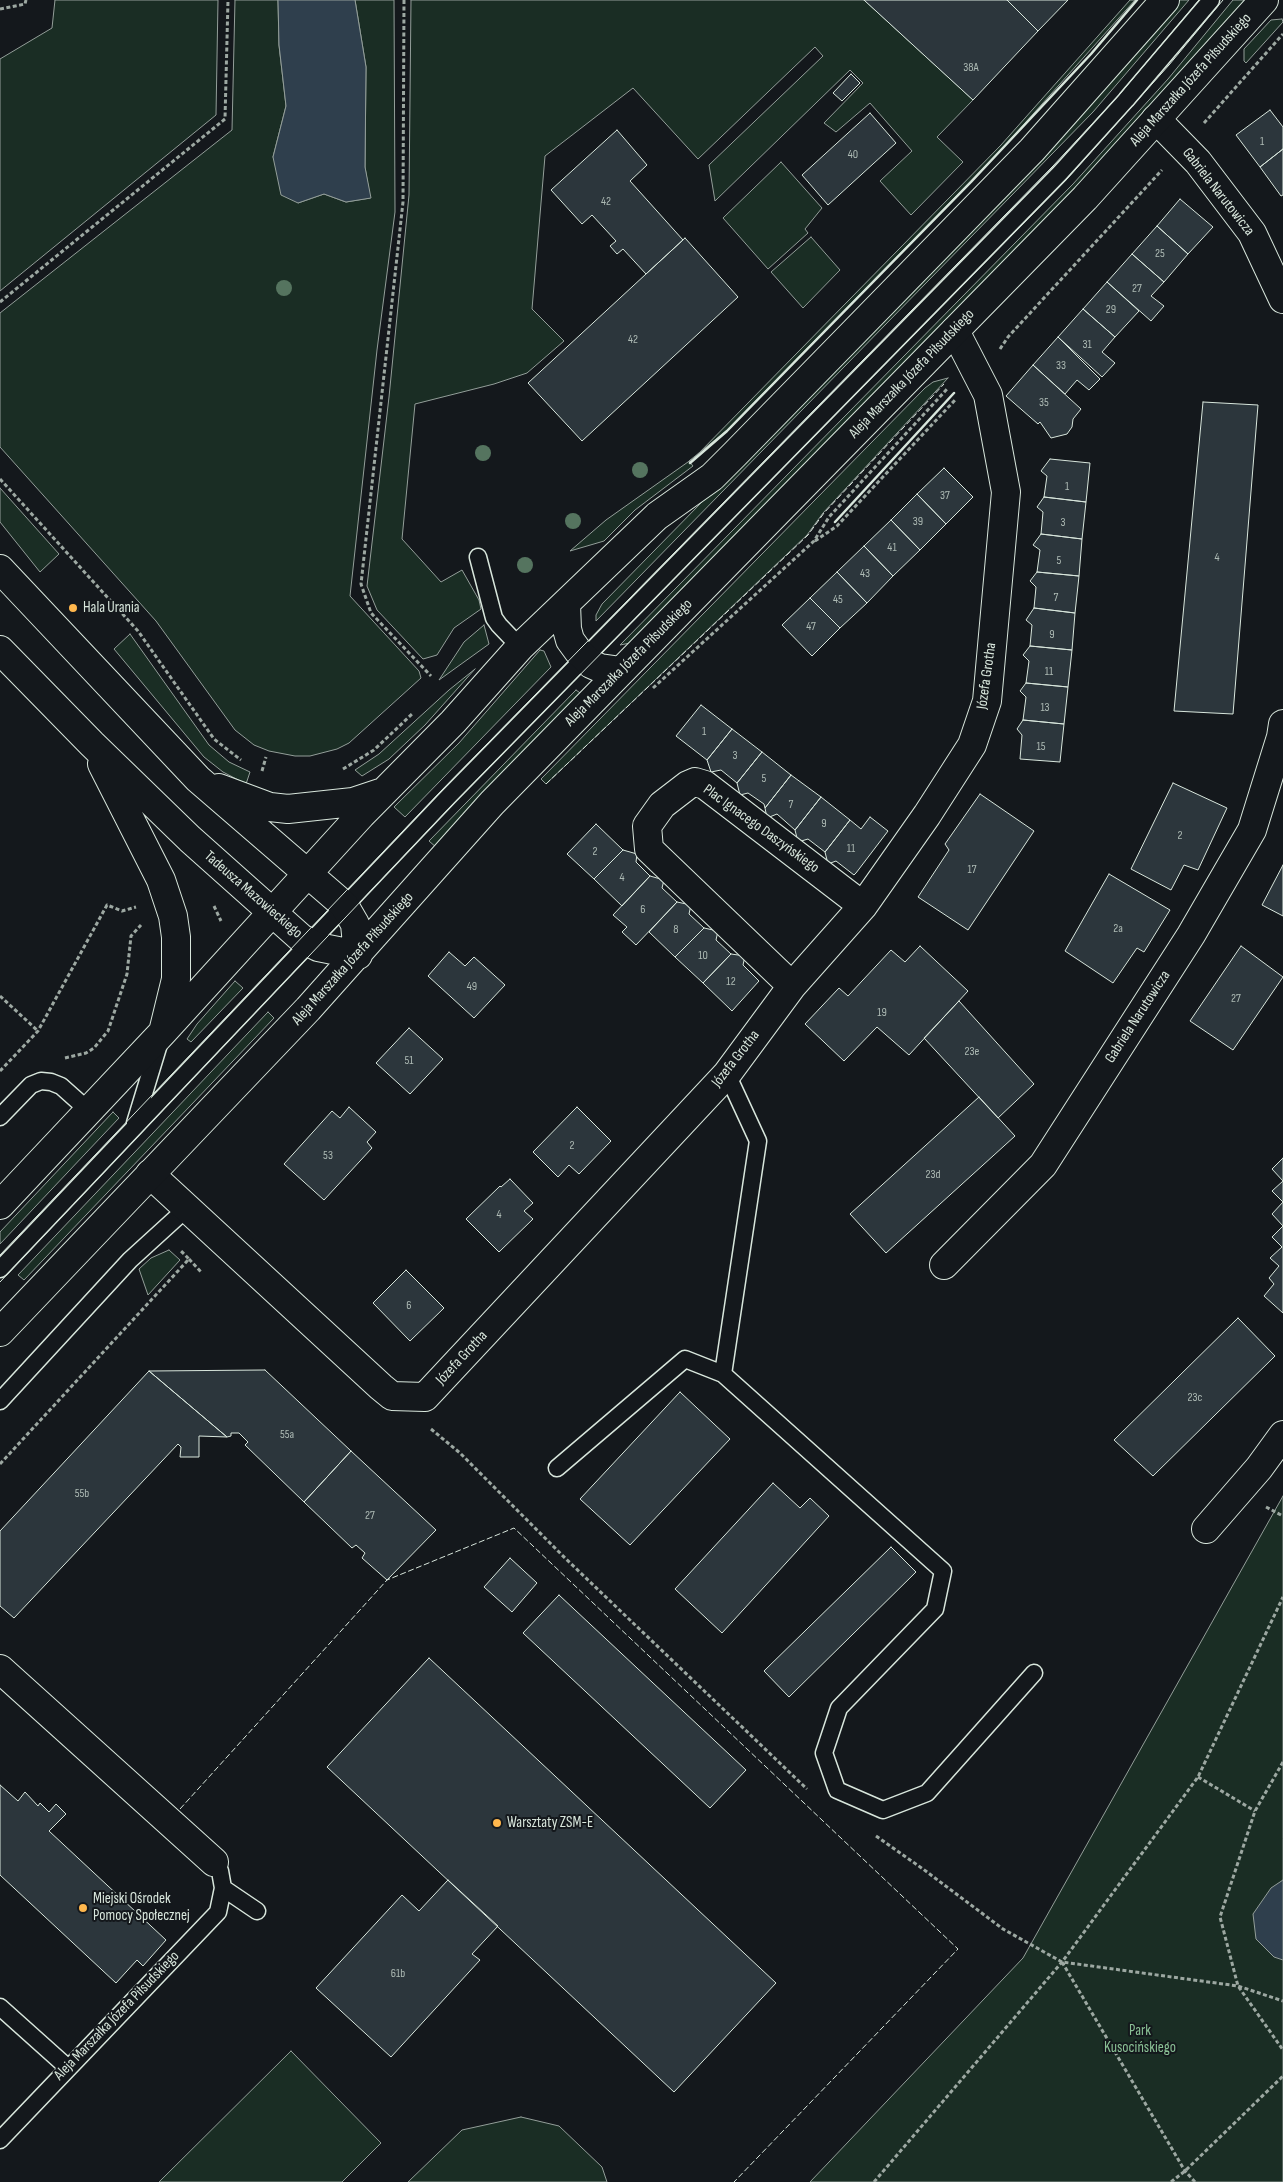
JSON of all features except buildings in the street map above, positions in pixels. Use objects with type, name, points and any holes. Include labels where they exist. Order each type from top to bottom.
[{"type":"street","points":[[0,1205],[163,1032],[307,873],[391,784],[454,722],[520,647],[657,516],[712,476],[735,454],[1032,150],[1165,0]]},
{"type":"street","name":"Aleja Marszałka Józefa Piłsudskiego","points":[[0,1332],[358,955],[492,803],[1085,198],[1264,0]]},
{"type":"street","name":"Gabriela Narutowicza","points":[[1156,119],[1198,162],[1252,233],[1283,299]]},
{"type":"street","name":"Józefa Grotha","points":[[150,1174],[339,1350],[392,1396],[425,1397],[727,1074],[792,986],[863,906],[927,815],[972,746],[987,701],[1006,492],[988,395],[955,331]]},
{"type":"street","points":[[0,569],[198,779],[344,905],[355,924],[358,955]]},
{"type":"street","points":[[566,604],[566,618],[570,640],[584,658],[600,668],[621,671]]},
{"type":"street","name":"Tadeusza Mazowieckiego","points":[[0,650],[92,744],[203,851],[272,912],[309,943],[358,955]]},
{"type":"street","name":"Gabriela Narutowicza","points":[[944,1265],[1043,1165],[1191,936],[1252,830],[1282,733]]},
{"type":"street","name":"Tadeusza Mazowieckiego","points":[[92,744],[161,880],[173,916],[176,938],[176,978],[173,999],[163,1032]]},
{"type":"street","points":[[198,779],[270,807],[288,809],[365,800],[391,784]]},
{"type":"street","name":"Plac Ignacego Daszyńskiego","points":[[792,986],[649,849],[647,826],[662,805],[688,785],[695,782],[705,785],[863,906]]},
{"type":"street","points":[[1206,1529],[1259,1468],[1283,1435]]},
{"type":"street","name":"Aleja Marszałka Józefa Piłsudskiego","points":[[0,1669],[214,1862]]},
{"type":"lane","points":[[0,1269],[344,905],[1060,173],[1126,100],[1211,0]]},
{"type":"lane","points":[[478,557],[494,618],[520,647]]},
{"type":"lane","points":[[134,1127],[163,1032]]},
{"type":"lane","points":[[723,1374],[758,1141],[727,1074]]},
{"type":"lane","points":[[0,1116],[31,1085],[41,1081],[61,1086],[89,1111]]},
{"type":"lane","points":[[0,1401],[130,1260],[186,1209]]},
{"type":"lane","points":[[557,1468],[685,1359],[723,1374],[943,1571],[935,1609],[839,1708],[824,1753],[837,1790],[883,1810],[927,1793],[1034,1673]]},
{"type":"lane","name":"Aleja Marszałka Józefa Piłsudskiego","points":[[0,2140],[67,2067],[218,1912],[223,1888],[220,1871],[214,1862]]},
{"type":"lane","points":[[223,1888],[257,1911]]},
{"type":"lane","points":[[0,2006],[67,2067]]},
{"type":"path","points":[[0,8],[25,4],[26,0]]},
{"type":"path","points":[[0,302],[225,119],[228,0]]},
{"type":"path","points":[[404,0],[403,202],[361,584],[371,613],[432,676]]},
{"type":"path","points":[[1200,129],[1213,111],[1283,34]]},
{"type":"path","points":[[998,351],[1008,337],[1164,168]]},
{"type":"path","points":[[814,541],[829,518],[952,385]]},
{"type":"path","points":[[652,690],[814,541],[838,526],[949,407]]},
{"type":"path","points":[[0,479],[138,632],[214,739],[224,749],[246,762]]},
{"type":"path","points":[[262,770],[271,772]]},
{"type":"path","points":[[211,899],[223,926]]},
{"type":"path","points":[[0,1071],[38,1031],[107,905],[122,911],[138,906]]},
{"type":"path","points":[[60,1059],[86,1053],[94,1048],[108,1031],[127,974],[131,936],[144,923]]},
{"type":"path","points":[[0,996],[38,1031]]},
{"type":"path","points":[[174,1245],[202,1273]]},
{"type":"path","points":[[0,1464],[189,1259]]},
{"type":"path","points":[[429,1428],[460,1453],[565,1558],[808,1790]]},
{"type":"path","points":[[874,2182],[1062,1962],[1198,1777],[1283,1597]]},
{"type":"path","points":[[1283,1762],[1256,1811],[1220,1917],[1238,1986],[1283,2050]]},
{"type":"path","points":[[1198,1777],[1256,1811]]},
{"type":"path","points":[[874,1835],[924,1869],[1003,1928],[1062,1962],[1238,1986],[1283,2001]]},
{"type":"path","points":[[1062,1962],[1185,2171],[1195,2182]]},
{"type":"path","points":[[1171,2182],[1185,2171],[1283,2076]]},
{"type":"green space","points":[[55,0],[218,0],[216,115],[0,291],[0,59],[52,28]]},
{"type":"green space","points":[[235,0],[278,0],[279,45],[286,106],[273,157],[298,203],[324,194],[346,202],[370,198],[365,167],[366,67],[355,0],[394,0],[395,212],[377,350],[350,596],[419,671],[421,678],[349,743],[337,749],[310,756],[295,756],[269,751],[254,745],[235,730],[156,621],[0,447],[0,313],[232,130]]},
{"type":"green space","points":[[411,0],[864,0],[973,100],[937,137],[963,162],[911,215],[880,181],[912,151],[870,103],[836,132],[824,123],[863,83],[850,70],[715,201],[709,165],[823,56],[815,47],[698,159],[633,88],[545,156],[532,309],[564,341],[527,373],[494,384],[415,404],[402,539],[441,582],[462,570],[479,600],[481,609],[454,628],[437,655],[423,659],[377,610],[367,586],[389,397],[409,195]]},
{"type":"green space","points":[[1130,0],[1135,0],[1000,151],[726,431],[699,453],[1001,145]]},
{"type":"green space","points":[[1177,0],[1189,0],[1093,112],[596,621],[596,615],[602,604],[994,204]]},
{"type":"green space","points":[[1233,0],[1247,0],[1125,137],[630,643],[620,645],[1073,184],[1168,79]]},
{"type":"green space","points":[[1282,19],[1283,22],[1246,63],[1244,61],[1244,49],[1271,20]]},
{"type":"green space","points":[[781,162],[822,208],[805,229],[808,233],[768,269],[723,218]]},
{"type":"green space","points":[[811,237],[840,270],[803,308],[771,272]]},
{"type":"green space","points":[[948,378],[823,513],[807,535],[546,784],[541,779],[925,388],[933,382]]},
{"type":"green space","points":[[689,461],[693,466],[635,510],[604,541],[570,551],[606,520]]},
{"type":"green space","points":[[0,488],[59,554],[40,572],[0,522]]},
{"type":"green space","points":[[484,625],[489,644],[439,680],[464,642]]},
{"type":"green space","points":[[130,634],[209,745],[229,762],[250,772],[246,784],[223,772],[204,757],[114,649]]},
{"type":"green space","points":[[540,650],[544,651],[551,667],[405,817],[394,807],[459,743]]},
{"type":"green space","points":[[475,669],[425,725],[389,759],[362,776],[355,770],[379,754],[449,690]]},
{"type":"green space","points":[[576,690],[583,695],[437,848],[429,841]]},
{"type":"green space","points":[[235,981],[243,988],[191,1042],[187,1039],[197,1024]]},
{"type":"green space","points":[[268,1012],[274,1018],[24,1280],[18,1275]]},
{"type":"green space","points":[[113,1112],[119,1118],[0,1244],[0,1232]]},
{"type":"green space","points":[[169,1250],[180,1260],[148,1295],[139,1269],[151,1258]]},
{"type":"green space","name":"Park Kusocińskiego","points":[[1283,1496],[1283,2182],[810,2182],[1023,1958]]},
{"type":"green space","points":[[291,2051],[381,2143],[342,2182],[159,2182]]},
{"type":"green space","points":[[521,2117],[559,2126],[602,2167],[607,2182],[408,2182],[462,2130]]},
{"type":"water","points":[[278,0],[355,0],[366,67],[365,167],[371,198],[346,202],[324,194],[298,203],[281,195],[273,157],[286,106],[279,45]]},
{"type":"water","points":[[1283,1880],[1283,1960],[1274,1957],[1256,1939],[1253,1914],[1271,1888]]},
{"type":"tram line","points":[[0,1255],[441,791],[1053,166],[1119,95],[1199,0]]},
{"type":"tram line","points":[[0,1282],[454,803],[1067,179],[1169,65],[1223,0]]},
{"type":"fence","points":[[546,784],[808,535],[824,513],[944,384]]},
{"type":"fence","points":[[180,1809],[387,1580],[514,1528],[958,1949],[734,2182]]},
{"type":"wall","points":[[690,463],[727,431],[971,182],[1091,54],[1137,0]]},
{"type":"wall","points":[[835,522],[954,393]]},
{"type":"place","name":"Hala Urania","points":[[73,608]]},
{"type":"place","name":"Warsztaty ZSM-E","points":[[497,1823]]},
{"type":"place","name":"Miejski Ośrodek Pomocy Społecznej","points":[[83,1908]]}]
